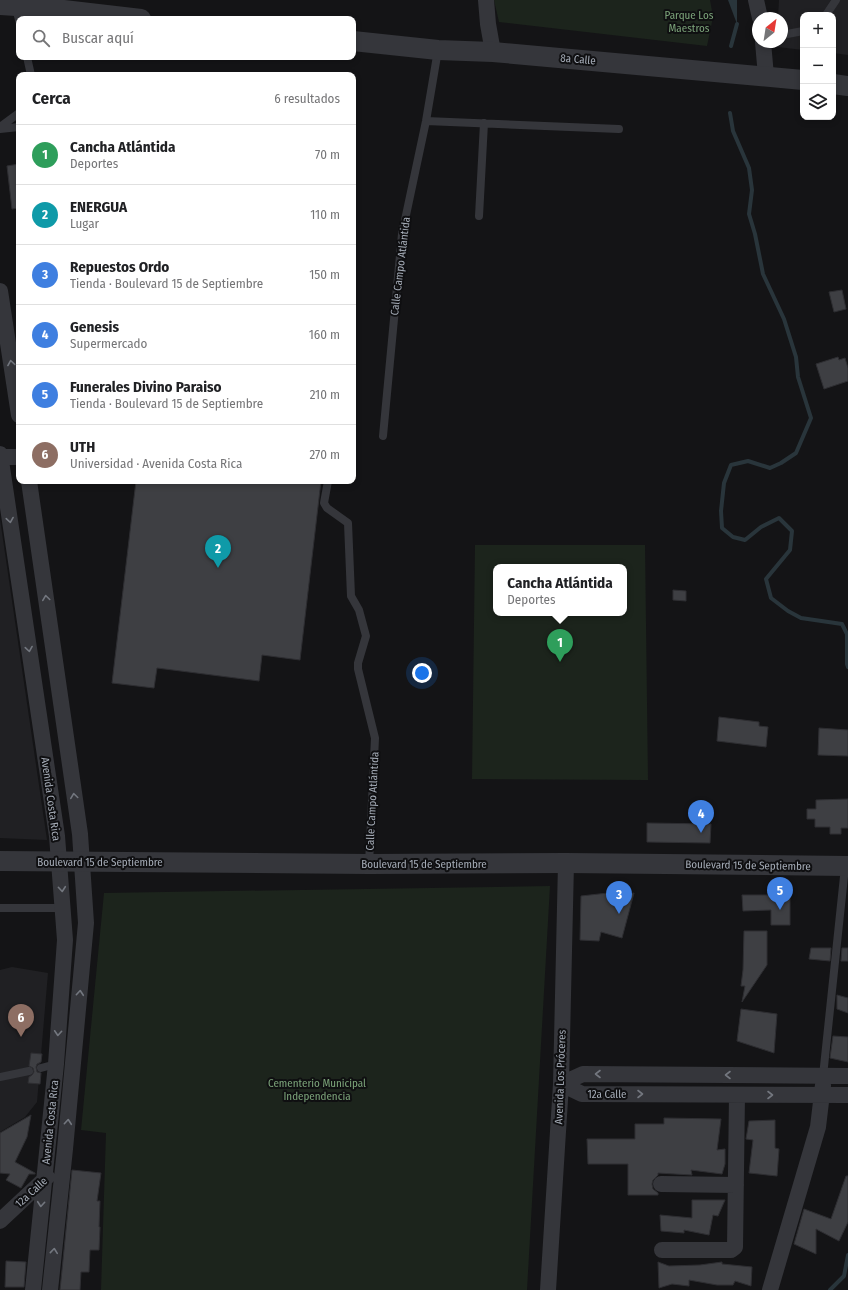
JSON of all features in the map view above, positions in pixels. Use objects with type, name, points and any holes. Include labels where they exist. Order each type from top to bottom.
[{"type":"street","points":[[486,0],[488,24],[493,52]]},
{"type":"street","points":[[756,0],[759,12]]},
{"type":"street","points":[[12,10],[47,8],[115,16]]},
{"type":"street","name":"8a Calle","points":[[356,40],[438,50],[493,52],[800,80]]},
{"type":"street","points":[[764,48],[766,76]]},
{"type":"street","points":[[836,84],[848,86]]},
{"type":"street","points":[[0,291],[16,395]]},
{"type":"street","points":[[0,456],[16,457]]},
{"type":"street","name":"Avenida Costa Rica","points":[[0,456],[56,828],[60,862],[65,940],[48,1066],[44,1179],[33,1290]]},
{"type":"street","name":"Avenida Costa Rica","points":[[29,484],[80,834],[86,923],[50,1290]]},
{"type":"street","name":"Boulevard 15 de Septiembre","points":[[0,862],[566,864],[847,867]]},
{"type":"street","name":"Avenida Los Próceres","points":[[548,1290],[561,1084],[566,864]]},
{"type":"street","name":"12a Calle","points":[[561,1084],[583,1074],[848,1076]]},
{"type":"street","points":[[770,1290],[818,1128],[823,1076]]},
{"type":"street","name":"12a Calle","points":[[561,1084],[582,1094],[848,1095]]},
{"type":"street","points":[[662,1250],[731,1250],[735,1247],[737,1094]]},
{"type":"street","name":"12a Calle","points":[[0,1221],[44,1179],[63,1166]]},
{"type":"street","points":[[661,1184],[736,1185]]},
{"type":"lane","points":[[828,12],[836,0]]},
{"type":"lane","points":[[788,34],[800,32]]},
{"type":"lane","name":"Calle Campo Atlántida","points":[[383,436],[402,234],[426,121],[438,50]]},
{"type":"lane","points":[[28,60],[30,72]]},
{"type":"lane","points":[[0,128],[16,116]]},
{"type":"lane","points":[[426,121],[619,129]]},
{"type":"lane","points":[[479,216],[484,123]]},
{"type":"lane","points":[[0,128],[16,127]]},
{"type":"lane","name":"Calle Campo Atlántida","points":[[327,484],[324,504],[327,508],[348,522],[352,596],[359,610],[366,636],[358,663],[358,669],[375,738],[369,864]]},
{"type":"lane","points":[[823,1076],[847,867]]},
{"type":"lane","points":[[0,908],[63,908]]},
{"type":"lane","points":[[0,1077],[29,1071]]},
{"type":"shaded area","points":[[728,0],[737,0],[737,24]]},
{"type":"shaded area","points":[[779,0],[848,0],[848,55],[836,53],[836,12],[800,12],[800,50],[786,48],[788,48],[788,12],[778,12]]},
{"type":"shaded area","points":[[0,519],[47,840],[0,838]]},
{"type":"shaded area","points":[[12,967],[48,973],[37,1102],[25,1117],[0,1132],[0,970]]},
{"type":"green space","name":"Parque Los Maestros","points":[[494,0],[710,0],[713,17],[707,46],[499,22]]},
{"type":"green space","points":[[475,545],[645,545],[648,780],[472,779]]},
{"type":"green space","name":"Cementerio Municipal Independencia","points":[[550,886],[527,1290],[101,1290],[106,1133],[81,1130],[104,893]]},
{"type":"building","points":[[16,164],[16,208],[12,209],[7,166]]},
{"type":"building","points":[[842,290],[846,309],[834,312],[829,292]]},
{"type":"building","points":[[838,357],[839,360],[845,358],[848,368],[848,381],[824,389],[816,364]]},
{"type":"building","points":[[136,484],[321,484],[300,660],[262,655],[259,681],[157,668],[154,688],[112,683]]},
{"type":"building","points":[[673,590],[686,591],[686,601],[673,600]]},
{"type":"building","points":[[719,717],[759,722],[759,726],[768,727],[766,747],[717,741]]},
{"type":"building","points":[[819,728],[848,730],[848,756],[818,755]]},
{"type":"building","points":[[848,799],[848,828],[841,828],[841,834],[830,834],[830,827],[815,827],[815,819],[807,819],[807,809],[816,809],[816,800]]},
{"type":"building","points":[[647,823],[711,824],[710,843],[647,842]]},
{"type":"building","points":[[608,893],[608,896],[634,893],[622,938],[601,932],[599,941],[580,940],[581,896]]},
{"type":"building","points":[[742,895],[790,895],[790,925],[771,925],[771,910],[743,911]]},
{"type":"building","points":[[744,931],[767,931],[767,965],[742,1002],[745,986],[741,986]]},
{"type":"building","points":[[811,948],[831,948],[830,961],[809,959]]},
{"type":"building","points":[[842,948],[848,948],[848,961],[841,961]]},
{"type":"building","points":[[837,995],[848,998],[848,1013],[837,1009]]},
{"type":"building","points":[[741,1009],[777,1014],[774,1053],[737,1041]]},
{"type":"building","points":[[833,1036],[848,1037],[848,1062],[830,1058]]},
{"type":"building","points":[[31,1053],[42,1054],[41,1062],[37,1064],[36,1067],[37,1072],[41,1073],[40,1084],[28,1083],[29,1077],[34,1072],[33,1068],[29,1066]]},
{"type":"building","points":[[31,1115],[27,1137],[15,1162],[35,1174],[29,1174],[21,1188],[6,1180],[10,1174],[0,1173],[0,1133]]},
{"type":"building","points":[[664,1118],[721,1119],[717,1150],[725,1149],[725,1164],[722,1174],[691,1170],[692,1175],[658,1173],[652,1184],[653,1189],[658,1193],[658,1195],[628,1195],[628,1164],[588,1164],[587,1139],[635,1139],[635,1124],[664,1124]]},
{"type":"building","points":[[775,1120],[775,1148],[779,1149],[777,1176],[749,1173],[753,1140],[746,1139],[749,1121]]},
{"type":"building","points":[[72,1170],[101,1173],[97,1201],[100,1201],[99,1250],[90,1250],[89,1272],[81,1272],[80,1290],[60,1290]]},
{"type":"building","points":[[846,1176],[848,1176],[848,1222],[839,1241],[816,1229],[816,1254],[794,1244],[804,1209],[831,1219]]},
{"type":"building","points":[[692,1200],[725,1200],[718,1216],[713,1215],[709,1235],[684,1230],[684,1233],[661,1231],[660,1215],[692,1218]]},
{"type":"building","points":[[6,1261],[26,1262],[24,1287],[5,1287]]},
{"type":"building","points":[[658,1262],[669,1266],[700,1265],[722,1262],[722,1264],[752,1267],[751,1286],[735,1281],[733,1285],[717,1285],[689,1280],[689,1286],[672,1284],[659,1288]]},
{"type":"waterway","points":[[731,46],[737,24]]},
{"type":"waterway","points":[[730,113],[733,131],[749,168],[752,190],[749,214],[755,234],[763,274],[784,319],[796,357],[798,377],[811,418],[796,453],[781,463],[770,468],[748,461],[731,465],[724,483],[721,511],[722,528],[733,537],[745,540],[761,527],[779,518],[792,531],[790,550],[766,579],[771,598],[788,611],[801,618],[842,624],[847,634],[848,667]]},
{"type":"waterway","points":[[830,1290],[844,1276],[848,1255]]},
{"type":"place","name":"ENERGUA","points":[[218,568]]},
{"type":"place","name":"Cancha Atlántida","points":[[560,662]]},
{"type":"place","name":"Genesis","points":[[701,833]]},
{"type":"place","name":"Funerales Divino Paraiso","points":[[780,910]]},
{"type":"place","name":"Repuestos Ordo","points":[[619,914]]},
{"type":"place","name":"UTH","points":[[21,1037]]}]
